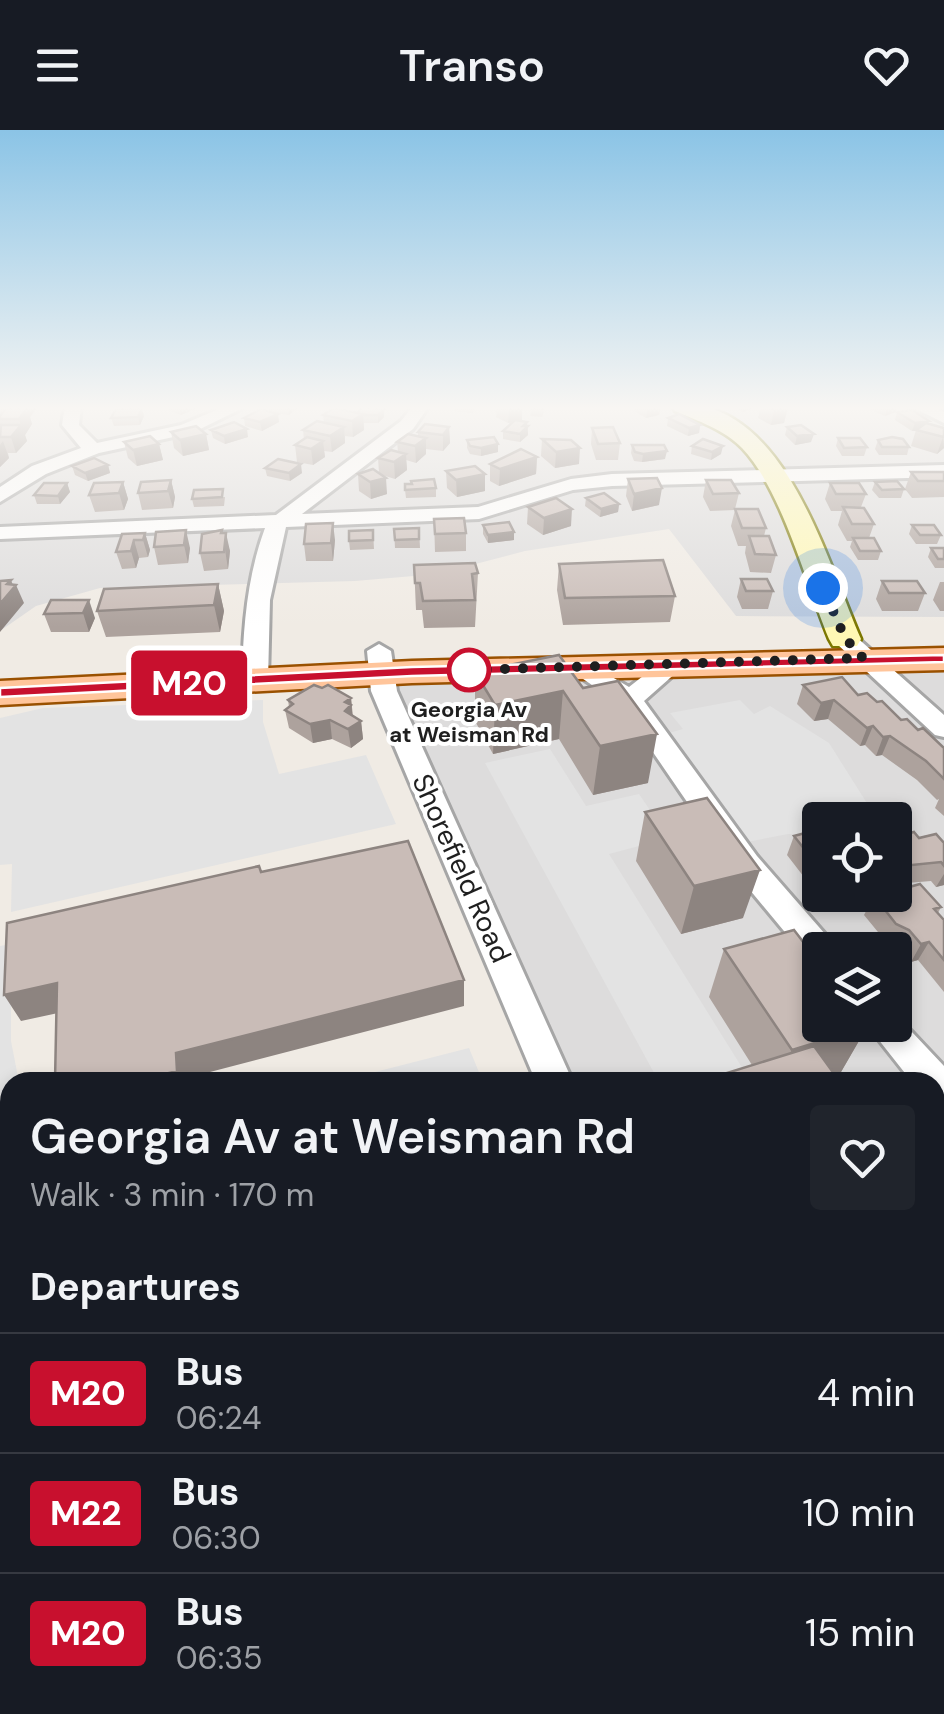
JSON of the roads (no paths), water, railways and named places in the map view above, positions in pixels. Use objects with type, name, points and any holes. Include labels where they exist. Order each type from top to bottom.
[{"type":"main road","points":[[379,662],[576,666],[675,663],[854,648]]},
{"type":"main road","points":[[0,670],[254,668],[854,648],[940,652]]},
{"type":"main road","points":[[0,693],[254,668]]},
{"type":"street","points":[[0,496],[22,480]]},
{"type":"street","points":[[254,668],[268,545],[277,524],[335,480]]},
{"type":"street","points":[[0,532],[479,514],[572,485],[614,480]]},
{"type":"street","points":[[776,480],[854,648],[944,729]]},
{"type":"street","points":[[911,699],[940,652]]},
{"type":"street","name":"Shorefield Road","points":[[379,662],[552,1072]]},
{"type":"street","points":[[630,699],[675,663]]},
{"type":"street","points":[[576,666],[630,699],[746,864],[804,932]]},
{"type":"street","points":[[900,1042],[926,1072]]},
{"type":"place","name":"Georgia Av at Weisman Rd","points":[[469,670]]}]
